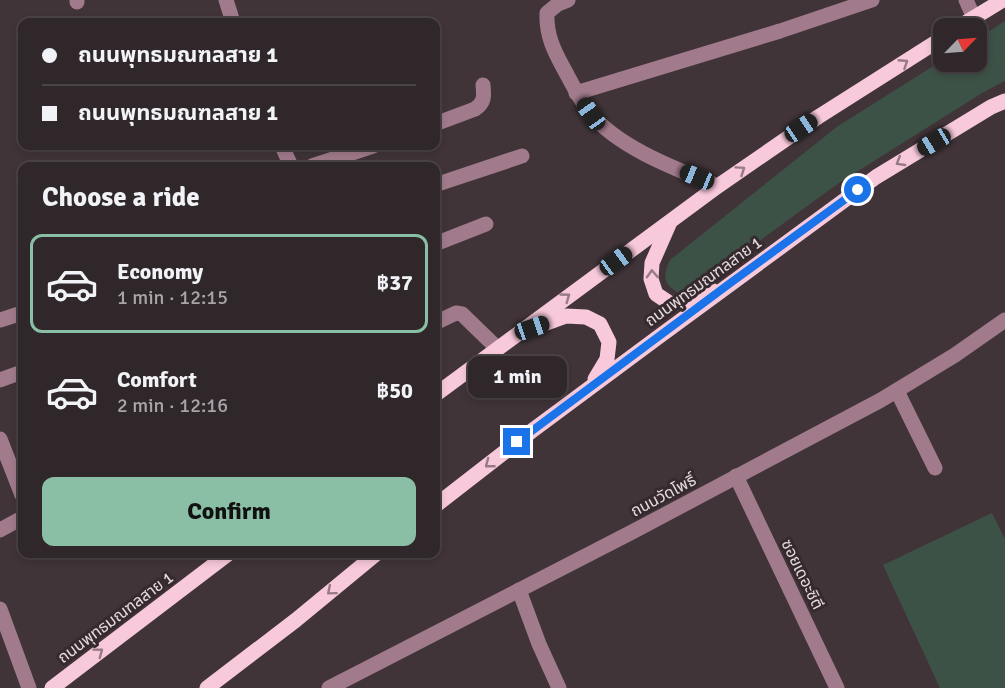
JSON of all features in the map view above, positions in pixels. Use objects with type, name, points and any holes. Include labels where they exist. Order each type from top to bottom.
[{"type":"main road","points":[[974,18],[1003,0]]},
{"type":"main road","points":[[440,386],[497,348],[718,186],[818,117],[933,44]]},
{"type":"main road","name":"ถนนพุทธมณฑลสาย 1","points":[[440,503],[589,388],[876,177],[991,107],[1005,101]]},
{"type":"main road","points":[[670,221],[652,263],[651,279],[656,294],[671,304],[729,284]]},
{"type":"main road","points":[[516,334],[566,316],[586,317],[600,324],[609,342],[607,359],[589,388]]},
{"type":"main road","name":"ถนนพุทธมณฑลสาย 1","points":[[52,688],[222,558]]},
{"type":"main road","points":[[210,687],[371,558]]},
{"type":"street","points":[[226,0],[232,18]]},
{"type":"street","points":[[568,0],[558,4],[547,13],[546,26],[552,47],[576,93],[591,114],[612,134],[649,156],[718,186]]},
{"type":"street","points":[[576,93],[780,31],[872,0]]},
{"type":"street","points":[[966,0],[974,18]]},
{"type":"street","points":[[440,122],[480,105],[484,99],[483,85]]},
{"type":"street","points":[[324,162],[361,150]]},
{"type":"street","points":[[440,183],[522,156]]},
{"type":"street","points":[[440,242],[486,224]]},
{"type":"street","points":[[0,320],[18,314]]},
{"type":"street","points":[[440,320],[447,316],[462,314],[497,348]]},
{"type":"street","name":"ถนนวัดโพธิ์","points":[[329,688],[634,531],[897,391],[1005,320]]},
{"type":"street","points":[[0,380],[18,373]]},
{"type":"street","points":[[897,391],[934,468]]},
{"type":"street","points":[[0,439],[18,485]]},
{"type":"street","name":"ซอยเดอะซิตี","points":[[736,476],[837,688]]},
{"type":"street","points":[[0,530],[18,520]]},
{"type":"street","points":[[519,590],[539,644],[559,688]]},
{"type":"street","points":[[0,609],[29,688]]},
{"type":"green space","points":[[1005,21],[1005,81],[982,93],[836,185],[695,288],[681,294],[668,284],[665,276],[670,260],[838,126],[933,66],[933,72],[987,72],[987,33]]},
{"type":"green space","points":[[992,513],[1005,539],[1005,688],[940,688],[883,565]]},
{"type":"route","points":[[517,442],[858,190]]}]
